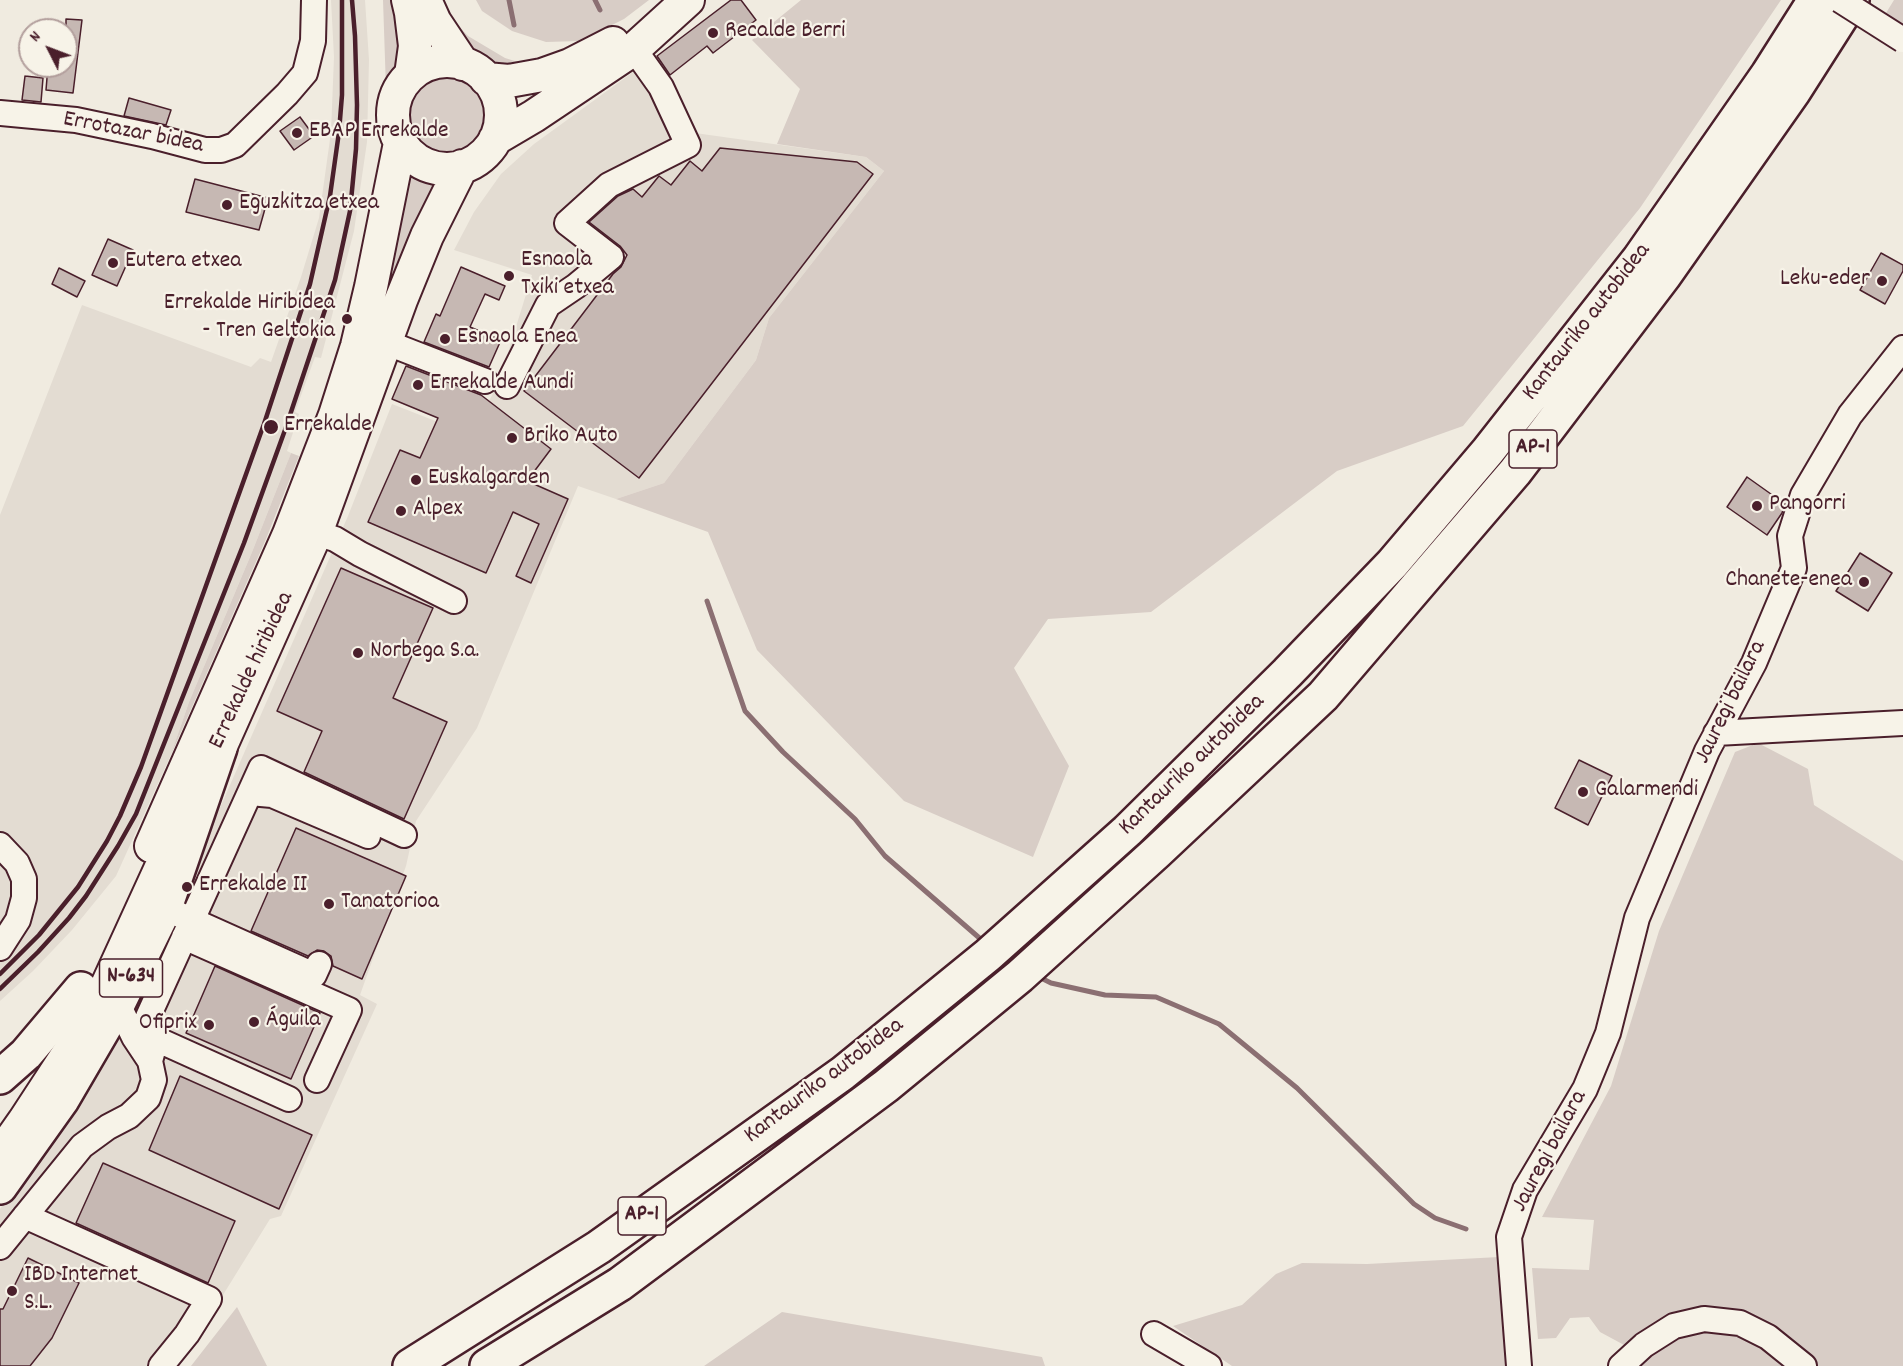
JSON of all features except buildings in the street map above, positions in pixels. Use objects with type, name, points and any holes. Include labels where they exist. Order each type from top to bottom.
[{"type":"highway","name":"Kantauriko autobidea","points":[[410,1366],[599,1247],[834,1079],[988,955],[1127,831],[1287,673],[1384,573],[1488,451],[1639,259],[1768,74],[1815,0]]},
{"type":"highway","name":"Kantauriko autobidea","points":[[487,1366],[620,1284],[886,1086],[1020,976],[1157,852],[1323,696],[1515,472],[1664,276],[1794,91],[1852,0]]},
{"type":"highway","name":"N-634","points":[[0,1187],[62,1100],[118,1004],[180,922],[219,748]]},
{"type":"highway","name":"N-634","points":[[0,1077],[26,1054],[81,989]]},
{"type":"main road","points":[[408,0],[415,46],[411,75]]},
{"type":"main road","points":[[425,0],[435,22],[475,72],[494,89],[500,105],[500,122],[495,139],[485,153],[471,163],[455,169],[438,169],[421,163],[400,143],[393,122],[395,100],[401,86],[411,75],[437,62],[452,62],[475,72],[517,80],[543,75],[570,65],[608,46],[687,0]]},
{"type":"main road","points":[[495,139],[534,116],[634,49],[687,0]]},
{"type":"main road","name":"Errekalde hiribidea","points":[[0,1119],[52,1039],[119,918],[313,475],[357,346],[400,143]]},
{"type":"main road","name":"Errekalde hiribidea","points":[[0,1155],[75,1043],[104,992],[194,795],[219,748],[316,533],[401,300],[428,236],[462,166]]},
{"type":"street","name":"Errotazar bidea","points":[[0,113],[76,120],[153,136],[205,150],[221,150],[235,145],[305,73],[313,41],[314,0]]},
{"type":"street","points":[[1840,0],[1903,40]]},
{"type":"street","points":[[385,342],[496,383],[548,305],[576,286],[610,257],[567,223],[609,185],[688,145],[661,87],[634,49]]},
{"type":"street","name":"Jauregi bailara","points":[[1519,1366],[1509,1237],[1525,1190],[1585,1089],[1608,1033],[1637,918],[1707,751],[1754,663],[1794,568],[1790,536],[1803,495],[1850,415],[1903,348]]},
{"type":"street","points":[[316,533],[335,539],[454,601]]},
{"type":"street","points":[[1716,733],[1903,723]]},
{"type":"street","points":[[0,1247],[81,1146],[108,1127],[129,1116],[148,1098],[154,1080],[153,1050],[148,1017],[180,922],[250,793],[261,768],[403,842]]},
{"type":"street","points":[[0,845],[17,863],[24,879],[24,898],[18,920],[0,948]]},
{"type":"street","points":[[180,922],[314,975],[319,964]]},
{"type":"street","points":[[180,922],[349,1010],[316,1080]]},
{"type":"street","points":[[0,1171],[33,1125],[83,1047],[118,1004],[134,1037],[153,1050],[289,1099]]},
{"type":"street","points":[[25,1216],[209,1299],[187,1334],[161,1366]]},
{"type":"street","points":[[1621,1366],[1644,1345],[1674,1326],[1704,1318],[1740,1323],[1768,1337],[1804,1366]]},
{"type":"street","points":[[1154,1334],[1209,1366]]},
{"type":"shaded area","points":[[331,0],[365,0],[369,60],[367,142],[354,231],[321,358],[315,357],[295,412],[299,414],[287,451],[291,453],[189,702],[170,757],[116,876],[72,930],[33,971],[0,1001],[0,515],[82,305],[251,367],[260,358],[271,362],[319,218],[331,132],[334,57]]},
{"type":"shaded area","points":[[383,0],[398,0],[400,67],[386,89]]},
{"type":"shaded area","points":[[476,0],[649,0],[624,19],[580,41],[546,42],[512,31],[482,11]]},
{"type":"shaded area","points":[[801,0],[1781,0],[1640,208],[1463,426],[1337,471],[1151,612],[1048,619],[1014,668],[1069,766],[1033,857],[904,801],[757,650],[708,532],[616,499],[664,483],[756,360],[769,318],[884,171],[866,157],[777,144],[800,89],[752,40]]},
{"type":"shaded area","points":[[1894,0],[1903,0],[1903,25],[1886,13]]},
{"type":"shaded area","points":[[444,4],[468,36],[505,58],[531,66],[498,67],[477,55],[455,39]]},
{"type":"shaded area","points":[[651,59],[695,133],[866,157],[884,171],[769,318],[756,360],[664,483],[616,499],[578,486],[477,728],[416,821],[406,866],[360,995],[377,1004],[281,1216],[270,1219],[179,1366],[0,1366],[0,1209],[79,1100],[184,890],[348,516],[392,404],[471,435],[499,382],[532,275],[454,250],[474,212],[501,174],[534,144]]},
{"type":"shaded area","points":[[441,73],[457,73],[473,80],[484,91],[491,107],[488,131],[479,145],[457,157],[441,157],[425,150],[414,139],[407,123],[407,107],[414,91],[425,80]]},
{"type":"shaded area","points":[[407,171],[438,183],[379,317]]},
{"type":"shaded area","points":[[291,453],[299,456],[266,539],[170,757],[189,702]]},
{"type":"shaded area","points":[[1758,743],[1808,769],[1814,805],[1903,861],[1903,1366],[1629,1366],[1626,1346],[1600,1332],[1589,1317],[1570,1318],[1556,1338],[1538,1339],[1532,1268],[1589,1270],[1594,1220],[1542,1217],[1611,1086],[1659,931],[1735,752]]},
{"type":"shaded area","points":[[1499,1257],[1511,1366],[1232,1366],[1173,1326],[1242,1305],[1276,1274],[1302,1263],[1367,1264]]},
{"type":"shaded area","points":[[237,1307],[267,1366],[191,1366]]},
{"type":"shaded area","points":[[782,1312],[1042,1357],[1045,1366],[704,1366]]},
{"type":"waterway","points":[[509,0],[514,25]]},
{"type":"waterway","points":[[595,0],[600,10]]},
{"type":"waterway","points":[[707,601],[745,711],[783,752],[855,819],[885,856],[984,942]]},
{"type":"waterway","points":[[1037,976],[1051,983],[1105,995],[1156,997],[1219,1024],[1297,1088],[1414,1204],[1435,1218],[1466,1229]]},
{"type":"railway","points":[[0,974],[39,935],[78,887],[120,816],[141,767],[264,424],[310,284],[330,196],[342,95],[342,0]]},
{"type":"railway","points":[[0,989],[69,918],[86,896],[136,814],[244,543],[285,430],[335,280],[350,211],[356,149],[357,105],[352,0]]},
{"type":"place","name":"Recalde Berri","points":[[713,33]]},
{"type":"place","name":"EBAP Errekalde","points":[[297,133]]},
{"type":"place","name":"Eguzkitza etxea","points":[[227,205]]},
{"type":"place","name":"Eutera etxea","points":[[113,263]]},
{"type":"place","name":"Esnaola Txiki etxea","points":[[509,276]]},
{"type":"place","name":"Leku-eder","points":[[1882,281]]},
{"type":"place","name":"Errekalde Hiribidea - Tren Geltokia","points":[[347,319]]},
{"type":"place","name":"Esnaola Enea","points":[[445,339]]},
{"type":"place","name":"Errekalde Aundi","points":[[418,385]]},
{"type":"place","name":"Errekalde","points":[[271,427]]},
{"type":"place","name":"Briko Auto","points":[[512,438]]},
{"type":"place","name":"Euskalgarden","points":[[416,480]]},
{"type":"place","name":"Pangorri","points":[[1757,506]]},
{"type":"place","name":"Alpex","points":[[401,511]]},
{"type":"place","name":"Chanete-enea","points":[[1864,582]]},
{"type":"place","name":"Norbega S.a.","points":[[358,653]]},
{"type":"place","name":"Galarmendi","points":[[1583,792]]},
{"type":"place","name":"Errekalde II","points":[[187,887]]},
{"type":"place","name":"Tanatorioa","points":[[329,904]]},
{"type":"place","name":"Águila","points":[[254,1022]]},
{"type":"place","name":"Ofiprix","points":[[209,1025]]},
{"type":"place","name":"IBD Internet S.L.","points":[[12,1291]]}]
